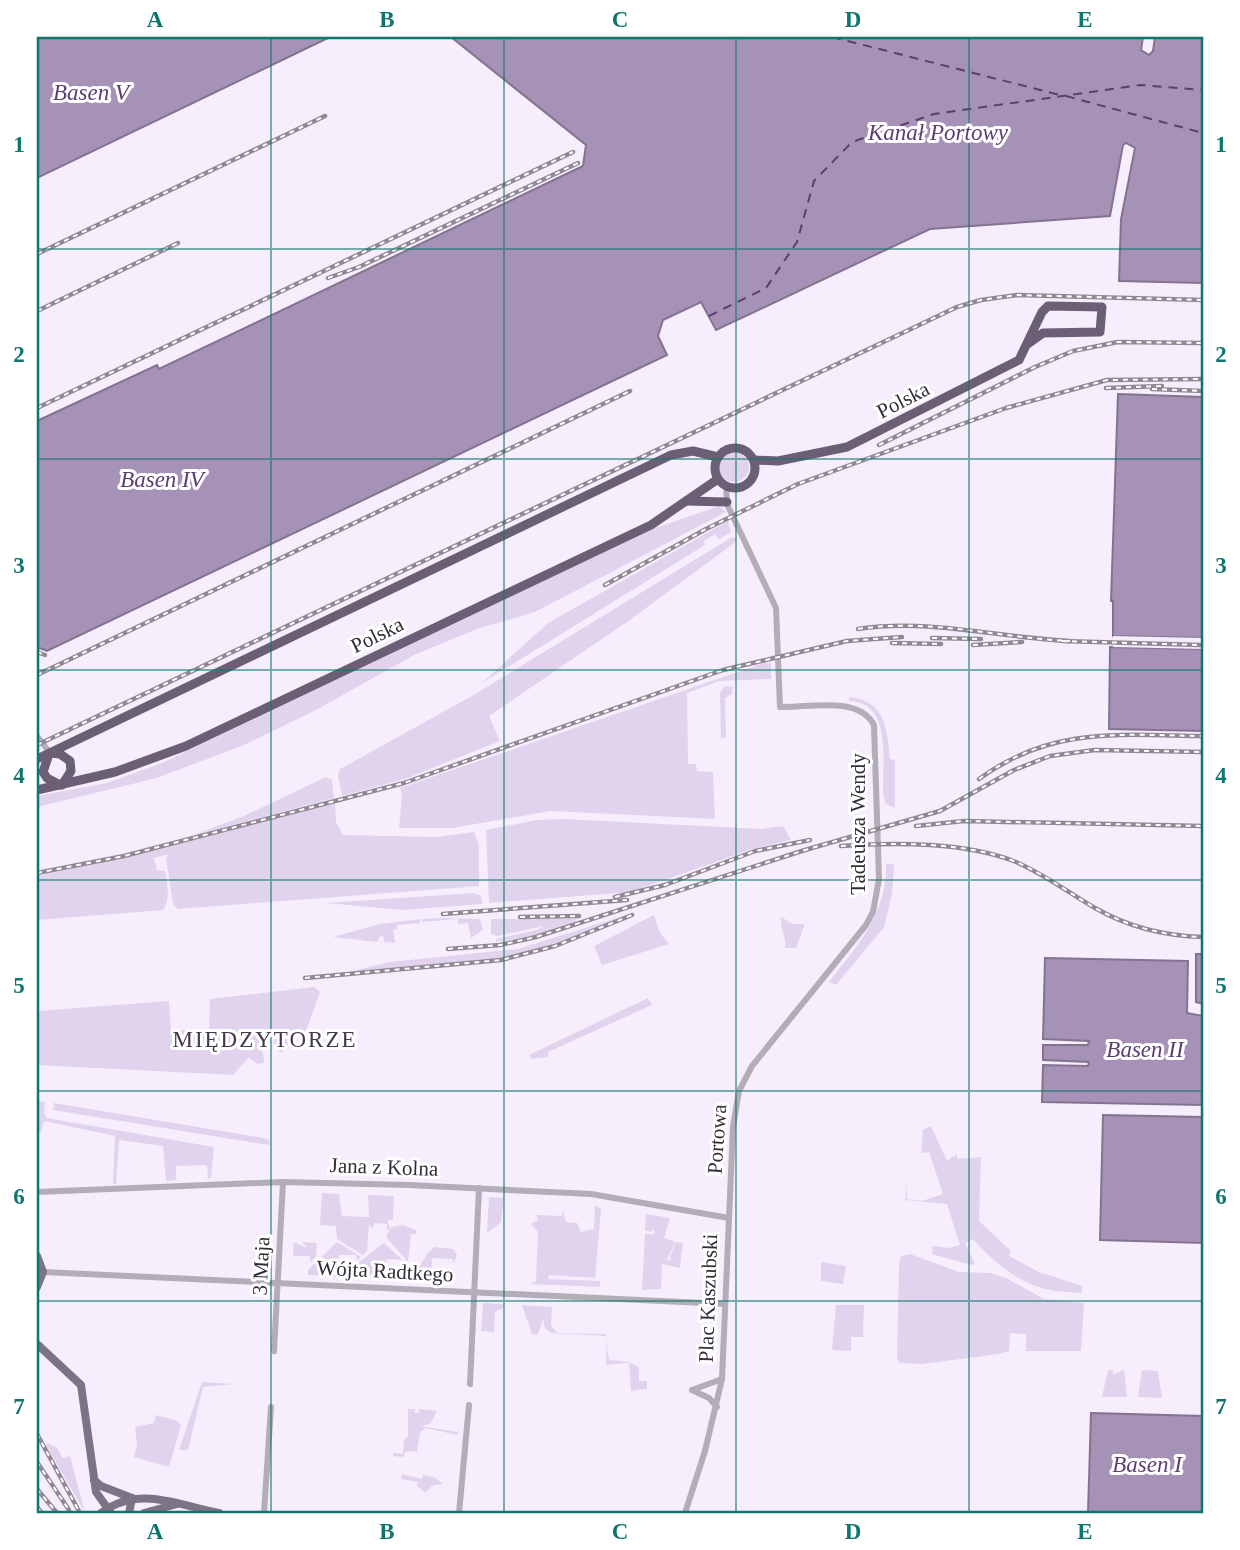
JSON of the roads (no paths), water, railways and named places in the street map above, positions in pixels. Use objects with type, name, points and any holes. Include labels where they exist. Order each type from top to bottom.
[{"type":"highway","name":"Polska","points":[[755,465],[831,452],[855,444],[1019,360],[1042,312],[1048,306],[1102,307],[1100,332],[1043,332],[1029,343]]},
{"type":"highway","points":[[687,501],[729,493],[751,481],[755,465],[745,450],[735,447],[726,449],[718,457],[715,467],[718,479],[729,493]]},
{"type":"highway","name":"Polska","points":[[37,759],[671,455],[693,451],[718,457]]},
{"type":"highway","name":"Polska","points":[[37,790],[123,769],[186,746],[651,525],[718,479]]},
{"type":"highway","points":[[50,752],[66,757],[72,766],[62,785],[47,778],[43,772],[50,752]]},
{"type":"main road","points":[[37,1256],[43,1272],[37,1287]]},
{"type":"main road","points":[[37,1344],[82,1387],[97,1496],[106,1512],[132,1498]]},
{"type":"main road","points":[[94,1480],[101,1486],[132,1498],[152,1497],[219,1513]]},
{"type":"main road","points":[[129,1513],[132,1498]]},
{"type":"main road","points":[[144,1513],[177,1504]]},
{"type":"street","name":"Tadeusza Wendy","points":[[729,493],[776,608],[780,707],[853,708],[867,715],[876,733],[879,887],[873,912],[832,968],[752,1066]]},
{"type":"street","points":[[37,736],[50,752]]},
{"type":"street","name":"Portowa","points":[[729,1218],[735,1109],[740,1088],[752,1066]]},
{"type":"street","name":"Jana z Kolna","points":[[37,1192],[283,1182],[480,1188],[591,1194],[729,1218]]},
{"type":"street","name":"3 Maja","points":[[274,1351],[283,1182]]},
{"type":"street","points":[[470,1384],[480,1188]]},
{"type":"street","name":"Plac Kaszubski","points":[[685,1513],[717,1406],[722,1379],[729,1218]]},
{"type":"street","name":"Wójta Radtkego","points":[[43,1272],[726,1304]]},
{"type":"street","points":[[717,1406],[709,1398],[692,1390],[722,1379]]},
{"type":"street","points":[[459,1513],[468,1405]]},
{"type":"street","points":[[264,1513],[271,1407]]},
{"type":"water","name":"Basen V","points":[[37,37],[330,37],[37,178]]},
{"type":"water","points":[[451,37],[1143,37],[1141,50],[1149,55],[1153,51],[1155,37],[1203,37],[1203,283],[1119,281],[1121,219],[1135,148],[1126,143],[1123,145],[1110,216],[930,229],[716,330],[701,302],[663,320],[658,336],[667,355],[47,651],[37,647],[37,421],[157,365],[159,369],[583,166],[586,145]]},
{"type":"water","points":[[1118,394],[1203,397],[1203,638],[1113,636],[1111,601]]},
{"type":"water","points":[[1110,647],[1203,649],[1203,731],[1109,729]]},
{"type":"water","name":"Basen II","points":[[1196,954],[1203,954],[1203,1004],[1196,1002]]},
{"type":"water","name":"Basen II","points":[[1045,958],[1188,961],[1187,1013],[1203,1016],[1203,1105],[1042,1102],[1043,1065],[1088,1066],[1089,1062],[1043,1060],[1043,1045],[1088,1045],[1089,1041],[1043,1039]]},
{"type":"water","name":"Basen II","points":[[1103,1115],[1203,1117],[1203,1243],[1100,1240]]},
{"type":"water","name":"Basen I","points":[[1091,1413],[1203,1416],[1203,1513],[1088,1513]]},
{"type":"railway","points":[[37,254],[325,116]]},
{"type":"railway","points":[[37,408],[573,152]]},
{"type":"railway","points":[[328,278],[359,267],[578,163]]},
{"type":"railway","points":[[37,311],[178,243]]},
{"type":"railway","points":[[37,745],[957,307],[981,300],[1017,295],[1203,300]]},
{"type":"railway","points":[[879,445],[1035,367],[1073,351],[1118,342],[1203,343]]},
{"type":"railway","points":[[605,585],[706,529],[798,484],[1006,408],[1107,380],[1203,379]]},
{"type":"railway","points":[[1106,388],[1162,386]]},
{"type":"railway","points":[[1152,389],[1203,391]]},
{"type":"railway","points":[[37,675],[630,391]]},
{"type":"railway","points":[[858,629],[885,626],[938,627],[1070,641]]},
{"type":"railway","points":[[37,873],[124,856],[404,783],[723,670],[847,641],[902,637]]},
{"type":"railway","points":[[932,638],[981,639]]},
{"type":"railway","points":[[1062,641],[1200,645]]},
{"type":"railway","points":[[973,645],[1022,642]]},
{"type":"railway","points":[[892,643],[941,644]]},
{"type":"railway","points":[[37,652],[45,655]]},
{"type":"railway","points":[[979,779],[1006,762],[1060,742],[1114,735],[1203,736]]},
{"type":"railway","points":[[448,949],[500,945],[536,937],[805,850],[940,811],[1014,770],[1050,756],[1095,750],[1203,752]]},
{"type":"railway","points":[[916,826],[964,821],[1203,826]]},
{"type":"railway","points":[[615,897],[665,885],[755,851],[810,840]]},
{"type":"railway","points":[[841,846],[930,845],[997,855],[1026,867],[1095,908],[1121,920],[1175,935],[1203,937]]},
{"type":"railway","points":[[443,914],[627,900]]},
{"type":"railway","points":[[305,978],[501,960],[555,946],[632,915]]},
{"type":"railway","points":[[520,917],[579,916]]},
{"type":"railway","points":[[37,1434],[80,1513]]},
{"type":"railway","points":[[37,1462],[69,1510]]},
{"type":"railway","points":[[37,1489],[57,1513]]},
{"type":"railway","points":[[37,1507],[42,1513]]},
{"type":"district","name":"MIĘDZYTORZE","points":[[265,1039]]},
{"type":"water label","name":"Kanał Portowy","points":[[938,132]]},
{"type":"water label","name":"Basen IV","points":[[162,479]]}]
